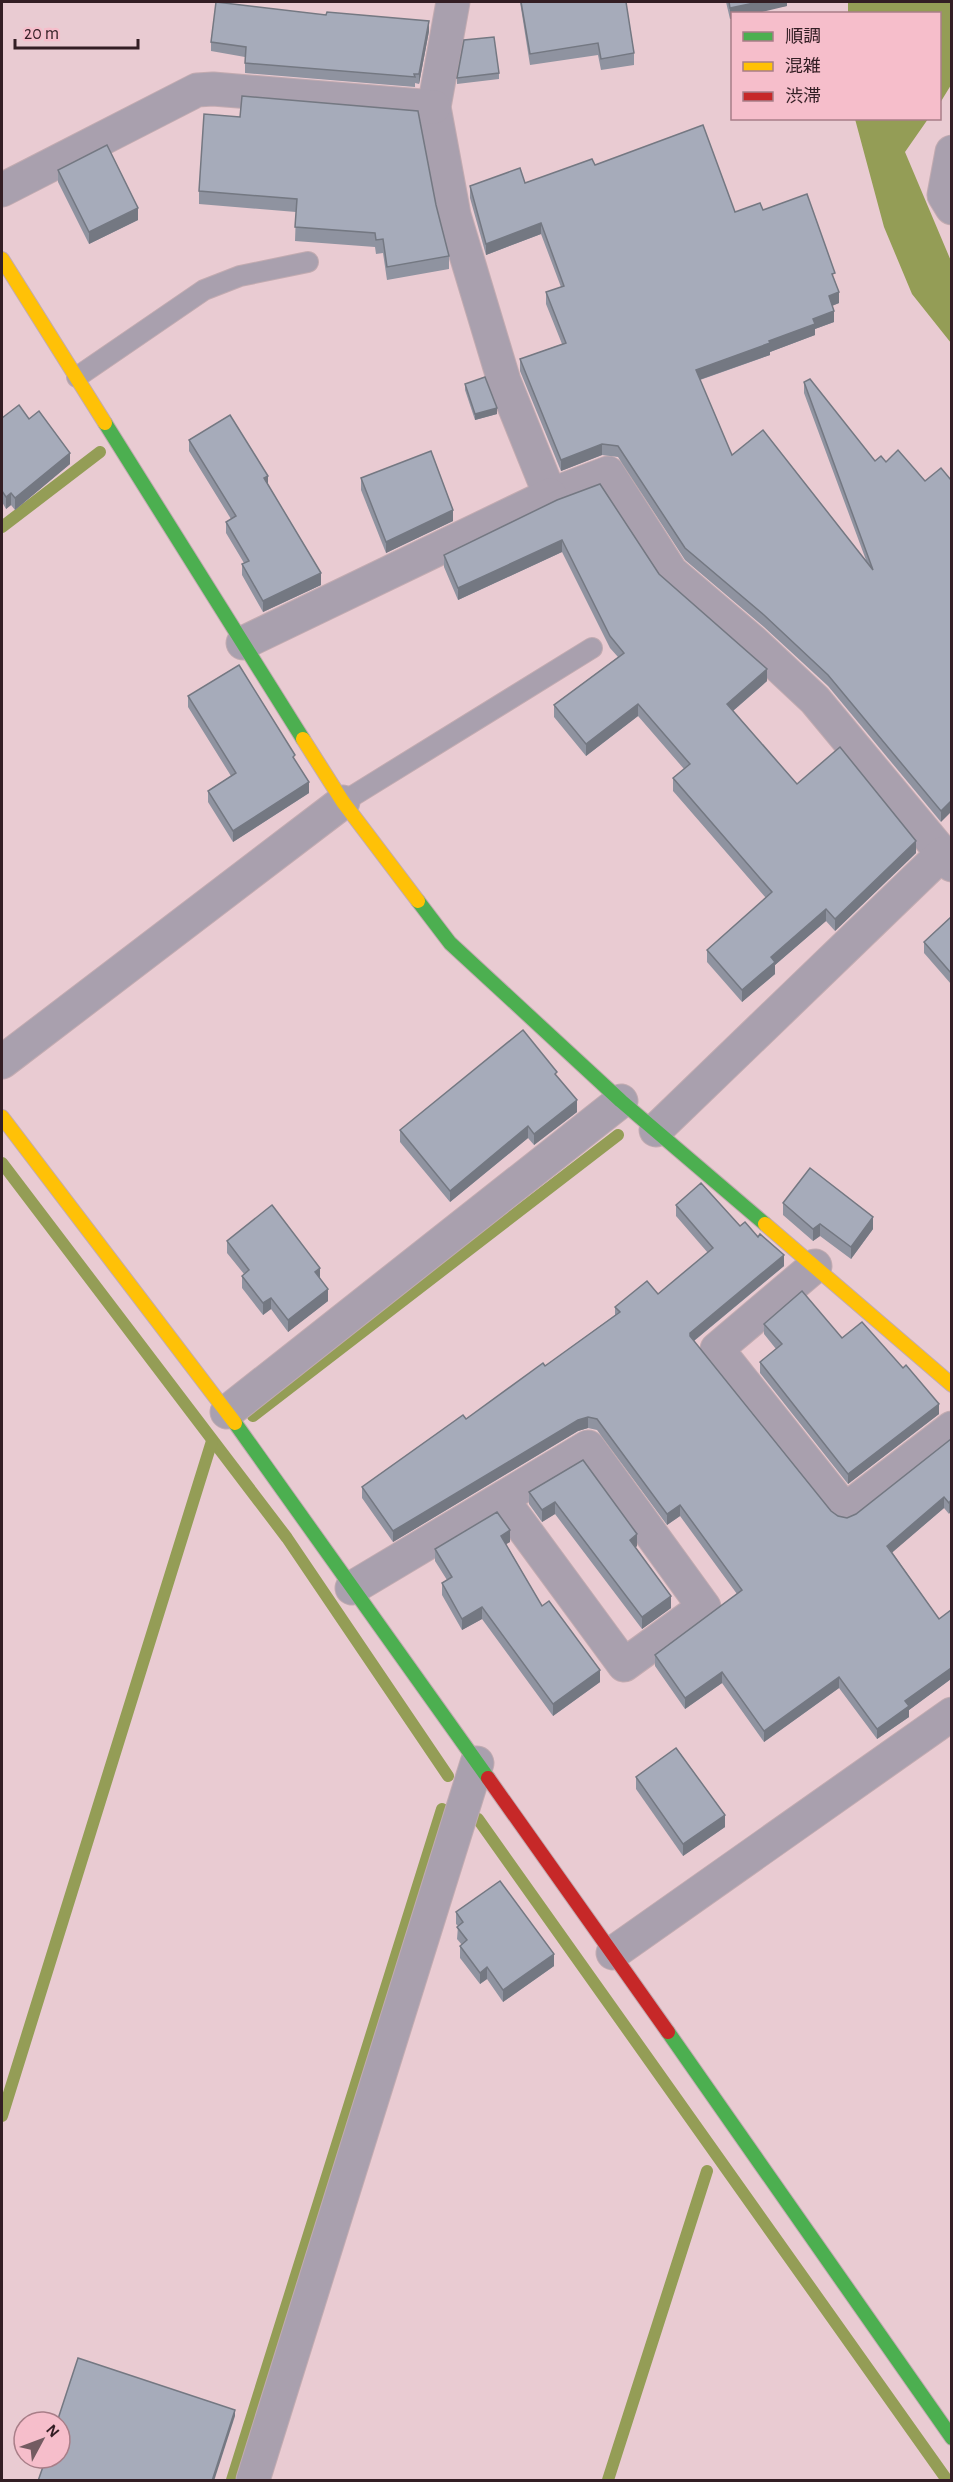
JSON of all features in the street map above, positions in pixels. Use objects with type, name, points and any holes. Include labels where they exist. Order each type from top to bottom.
[{"type":"street","points":[[453,2],[434,107],[454,215],[504,381],[550,495]]},
{"type":"street","points":[[2,190],[197,90],[213,89],[434,107]]},
{"type":"street","points":[[951,152],[944,195],[951,208]]},
{"type":"street","points":[[2,259],[343,802],[450,943],[621,1101],[951,1384]]},
{"type":"street","points":[[243,643],[550,495],[609,473],[671,572],[752,640],[815,700],[947,860],[656,1130]]},
{"type":"street","points":[[2,1062],[343,802]]},
{"type":"street","points":[[227,1412],[621,1101]]},
{"type":"street","points":[[2,1117],[227,1412],[613,1953],[951,2438]]},
{"type":"street","points":[[814,1266],[717,1348],[845,1510],[951,1428]]},
{"type":"street","points":[[352,1588],[588,1447],[704,1608],[624,1665],[501,1499]]},
{"type":"street","points":[[613,1953],[951,1714]]},
{"type":"street","points":[[253,2481],[477,1763]]},
{"type":"lane","points":[[77,377],[204,290],[240,276],[308,262]]},
{"type":"lane","points":[[343,802],[592,648]]},
{"type":"shaded area","points":[[848,2],[951,2],[951,85],[941,101],[941,12],[848,12]]},
{"type":"shaded area","points":[[855,120],[927,120],[905,152],[951,261],[951,343],[912,294],[884,227]]},
{"type":"building","points":[[216,2],[326,15],[327,12],[429,21],[419,74],[414,74],[415,77],[245,63],[246,47],[211,42]]},
{"type":"building","points":[[521,2],[626,2],[634,53],[601,59],[598,43],[530,54]]},
{"type":"building","points":[[729,2],[759,2],[730,8]]},
{"type":"building","points":[[494,37],[499,73],[457,78],[464,40]]},
{"type":"building","points":[[242,96],[418,111],[436,205],[449,256],[387,267],[383,239],[376,240],[375,233],[295,227],[297,199],[199,191],[204,114],[240,117]]},
{"type":"building","points":[[703,125],[735,212],[760,203],[763,210],[807,194],[835,273],[832,274],[839,292],[829,296],[834,311],[813,319],[815,324],[696,370],[732,455],[763,430],[873,570],[804,382],[810,379],[875,461],[881,456],[886,462],[898,450],[925,481],[941,468],[951,480],[951,801],[941,811],[828,675],[764,615],[685,548],[618,446],[602,444],[561,460],[520,359],[566,343],[546,292],[564,286],[541,223],[486,244],[470,186],[520,168],[525,183],[592,159],[595,165]]},
{"type":"building","points":[[107,145],[138,208],[89,232],[58,170]]},
{"type":"building","points":[[485,377],[497,408],[475,414],[465,384]]},
{"type":"building","points":[[19,405],[29,419],[39,411],[70,453],[15,498],[11,493],[6,497],[2,491],[2,418]]},
{"type":"building","points":[[230,415],[268,476],[264,478],[321,573],[263,601],[242,564],[249,561],[226,522],[236,516],[189,440]]},
{"type":"building","points":[[431,451],[453,510],[386,542],[361,478]]},
{"type":"building","points":[[600,484],[659,574],[767,669],[727,704],[797,784],[840,747],[916,841],[835,919],[826,909],[771,957],[775,962],[742,990],[707,950],[772,892],[673,778],[690,764],[638,704],[586,744],[554,705],[624,653],[610,636],[562,540],[458,588],[444,555],[557,500]]},
{"type":"building","points":[[239,665],[295,755],[293,757],[309,782],[233,831],[208,791],[236,773],[188,696]]},
{"type":"building","points":[[951,917],[951,973],[924,942]]},
{"type":"building","points":[[523,1030],[577,1100],[534,1134],[528,1126],[450,1191],[400,1130]]},
{"type":"building","points":[[810,1168],[873,1217],[851,1247],[820,1224],[813,1229],[783,1203]]},
{"type":"building","points":[[701,1183],[740,1226],[745,1222],[758,1237],[760,1234],[784,1255],[690,1333],[690,1336],[831,1511],[847,1518],[856,1514],[951,1439],[951,1500],[949,1503],[944,1497],[887,1546],[939,1619],[951,1610],[951,1668],[905,1701],[909,1706],[877,1729],[839,1677],[764,1731],[722,1672],[685,1698],[655,1655],[742,1590],[680,1505],[667,1514],[597,1419],[588,1417],[578,1420],[393,1531],[362,1487],[463,1415],[466,1419],[543,1363],[545,1366],[620,1312],[615,1307],[647,1281],[658,1294],[713,1248],[676,1205]]},
{"type":"building","points":[[272,1205],[320,1268],[315,1272],[328,1289],[288,1320],[271,1298],[263,1303],[242,1276],[249,1270],[227,1241]]},
{"type":"building","points":[[802,1291],[842,1338],[862,1322],[903,1368],[906,1365],[939,1404],[848,1474],[760,1362],[782,1344],[764,1324]]},
{"type":"building","points":[[583,1460],[637,1534],[630,1540],[671,1596],[642,1617],[555,1502],[542,1510],[529,1492]]},
{"type":"building","points":[[497,1512],[510,1530],[501,1536],[542,1606],[549,1601],[600,1670],[553,1704],[482,1607],[462,1619],[442,1583],[452,1577],[435,1549]]},
{"type":"building","points":[[676,1748],[725,1815],[683,1844],[636,1777]]},
{"type":"building","points":[[500,1881],[554,1954],[503,1990],[487,1967],[480,1973],[460,1946],[467,1940],[457,1927],[463,1922],[456,1912]]},
{"type":"building","points":[[78,2358],[235,2410],[212,2481],[38,2481],[42,2470],[72,2470],[72,2410],[61,2410]]},
{"type":"waterway","points":[[2,527],[100,452]]},
{"type":"waterway","points":[[253,1416],[618,1135]]},
{"type":"waterway","points":[[2,1163],[287,1538],[448,1776]]},
{"type":"waterway","points":[[2,2116],[212,1441]]},
{"type":"waterway","points":[[232,2480],[442,1809]]},
{"type":"waterway","points":[[478,1819],[947,2480]]},
{"type":"waterway","points":[[608,2480],[707,2171]]},
{"type":"traffic: fast","points":[[105,423],[303,739]]},
{"type":"traffic: fast","points":[[418,901],[450,943],[621,1101],[765,1224]]},
{"type":"traffic: fast","points":[[235,1423],[488,1778]]},
{"type":"traffic: fast","points":[[668,2032],[952,2438]]},
{"type":"traffic: slow","points":[[2,259],[105,423]]},
{"type":"traffic: slow","points":[[303,739],[343,802],[418,901]]},
{"type":"traffic: slow","points":[[2,1117],[235,1423]]},
{"type":"traffic: slow","points":[[765,1224],[952,1385]]},
{"type":"traffic: jam","points":[[488,1778],[668,2032]]}]
